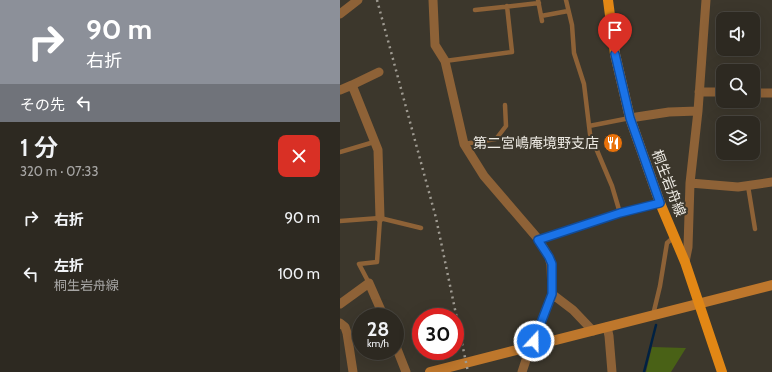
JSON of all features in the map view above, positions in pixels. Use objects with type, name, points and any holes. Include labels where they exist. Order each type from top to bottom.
[{"type":"main road","name":"桐生岩舟線","points":[[608,0],[615,54],[630,118],[660,203],[685,262],[722,372]]},
{"type":"street","points":[[340,14],[358,0]]},
{"type":"street","points":[[433,0],[435,45],[445,61],[464,144],[484,176],[538,240],[552,264],[552,294],[526,357],[522,372]]},
{"type":"street","points":[[685,262],[688,247],[690,183],[698,111],[706,1]]},
{"type":"street","points":[[340,90],[378,72]]},
{"type":"street","points":[[352,84],[378,150],[380,218]]},
{"type":"street","points":[[699,92],[716,92]]},
{"type":"street","points":[[760,93],[772,93]]},
{"type":"street","points":[[630,118],[669,112],[698,111]]},
{"type":"street","points":[[690,183],[738,187],[772,182]]},
{"type":"street","points":[[340,304],[369,283],[380,308]]},
{"type":"street","points":[[435,371],[772,285]]},
{"type":"street","points":[[552,294],[573,310],[593,331]]},
{"type":"street","points":[[340,323],[345,326],[347,333],[353,372]]},
{"type":"street","points":[[607,327],[612,372]]},
{"type":"street","points":[[401,360],[406,372]]},
{"type":"lane","points":[[566,0],[572,25],[574,53],[584,84],[592,141],[606,170],[620,213]]},
{"type":"lane","points":[[475,10],[539,2],[541,18],[568,11]]},
{"type":"lane","points":[[445,61],[512,52],[507,6]]},
{"type":"lane","points":[[464,144],[496,139],[506,126],[505,105]]},
{"type":"lane","points":[[589,126],[630,118]]},
{"type":"lane","points":[[340,152],[374,142]]},
{"type":"lane","points":[[748,186],[755,229]]},
{"type":"lane","points":[[538,240],[620,213],[660,203]]},
{"type":"lane","points":[[369,283],[359,264],[377,262],[380,218]]},
{"type":"lane","points":[[340,221],[380,218],[421,228]]},
{"type":"lane","points":[[653,315],[660,286],[667,243],[675,236]]},
{"type":"green space","points":[[652,347],[686,348],[671,372],[646,372]]},
{"type":"waterway","points":[[644,372],[656,325]]},
{"type":"railway","points":[[377,0],[436,218],[468,372]]},
{"type":"place","name":"第二宮嶋庵境野支店","points":[[613,143]]},
{"type":"route","points":[[534,341],[552,294],[552,264],[543,246],[538,240],[620,213],[660,203],[630,118],[615,54]]}]
